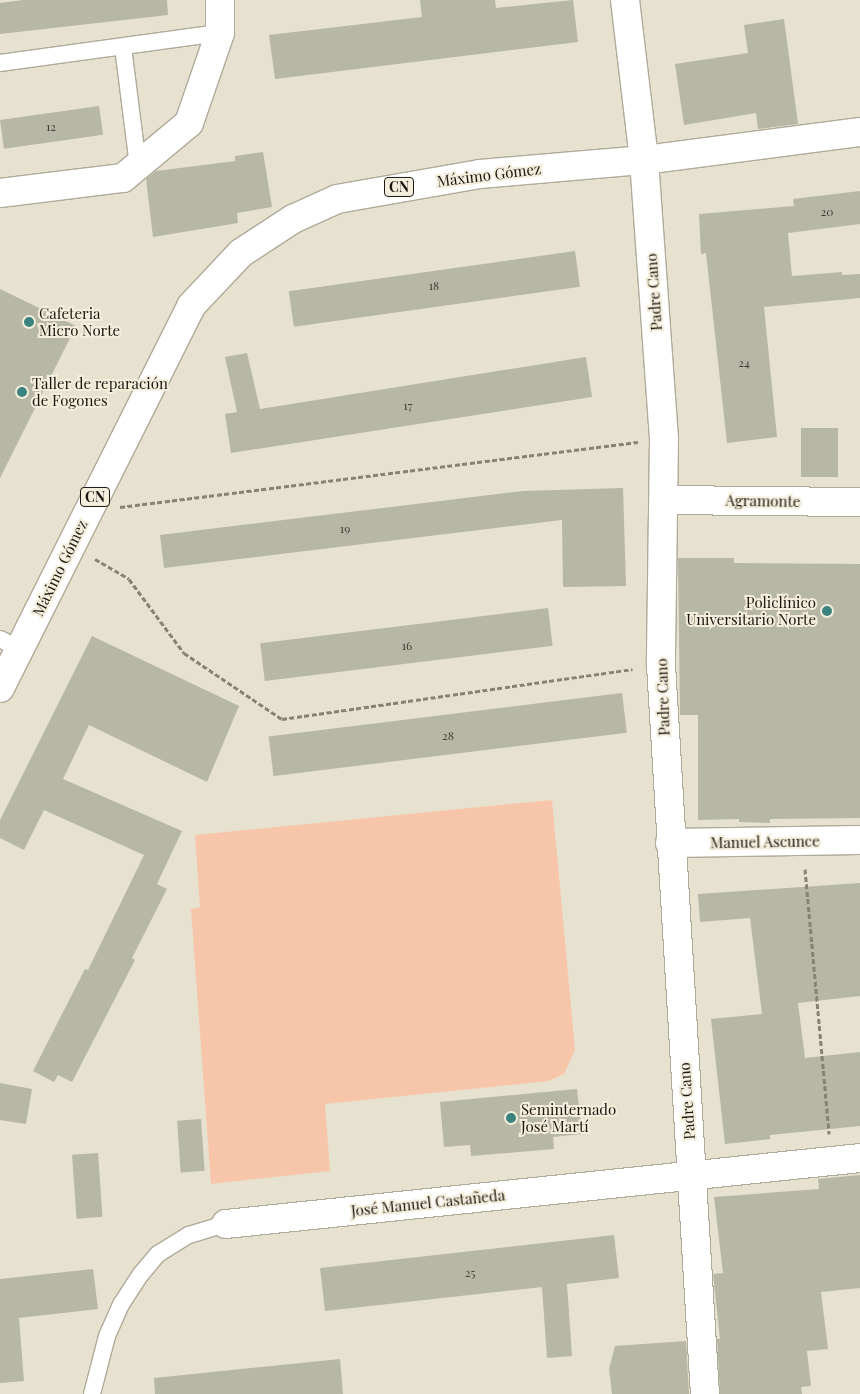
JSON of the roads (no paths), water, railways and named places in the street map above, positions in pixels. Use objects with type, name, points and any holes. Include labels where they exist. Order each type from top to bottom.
[{"type":"street","points":[[0,193],[123,178],[189,123],[220,33],[220,0]]},
{"type":"street","name":"Padre Cano","points":[[625,0],[644,160],[664,439],[665,500],[661,665],[670,843],[705,1394]]},
{"type":"street","name":"Máximo Gómez","points":[[0,688],[10,644],[88,512],[191,306],[241,253],[293,219],[337,199],[480,174],[644,160],[860,132]]},
{"type":"street","name":"Agramonte","points":[[665,500],[860,502]]},
{"type":"street","name":"Manuel Ascunce","points":[[670,843],[860,840]]},
{"type":"street","name":"José Manuel Castañeda","points":[[226,1224],[860,1158]]},
{"type":"lane","points":[[0,63],[220,33]]},
{"type":"lane","points":[[123,47],[138,166]]},
{"type":"lane","name":"José Manuel Castañeda","points":[[92,1394],[107,1336],[122,1304],[141,1274],[158,1254],[189,1235],[226,1224]]},
{"type":"place","name":"Cafeteria Micro Norte","points":[[29,322]]},
{"type":"place","name":"Taller de reparación de Fogones","points":[[22,392]]},
{"type":"place","name":"Policlínico Universitario Norte","points":[[827,611]]},
{"type":"place","name":"Seminternado José Martí","points":[[511,1118]]}]
